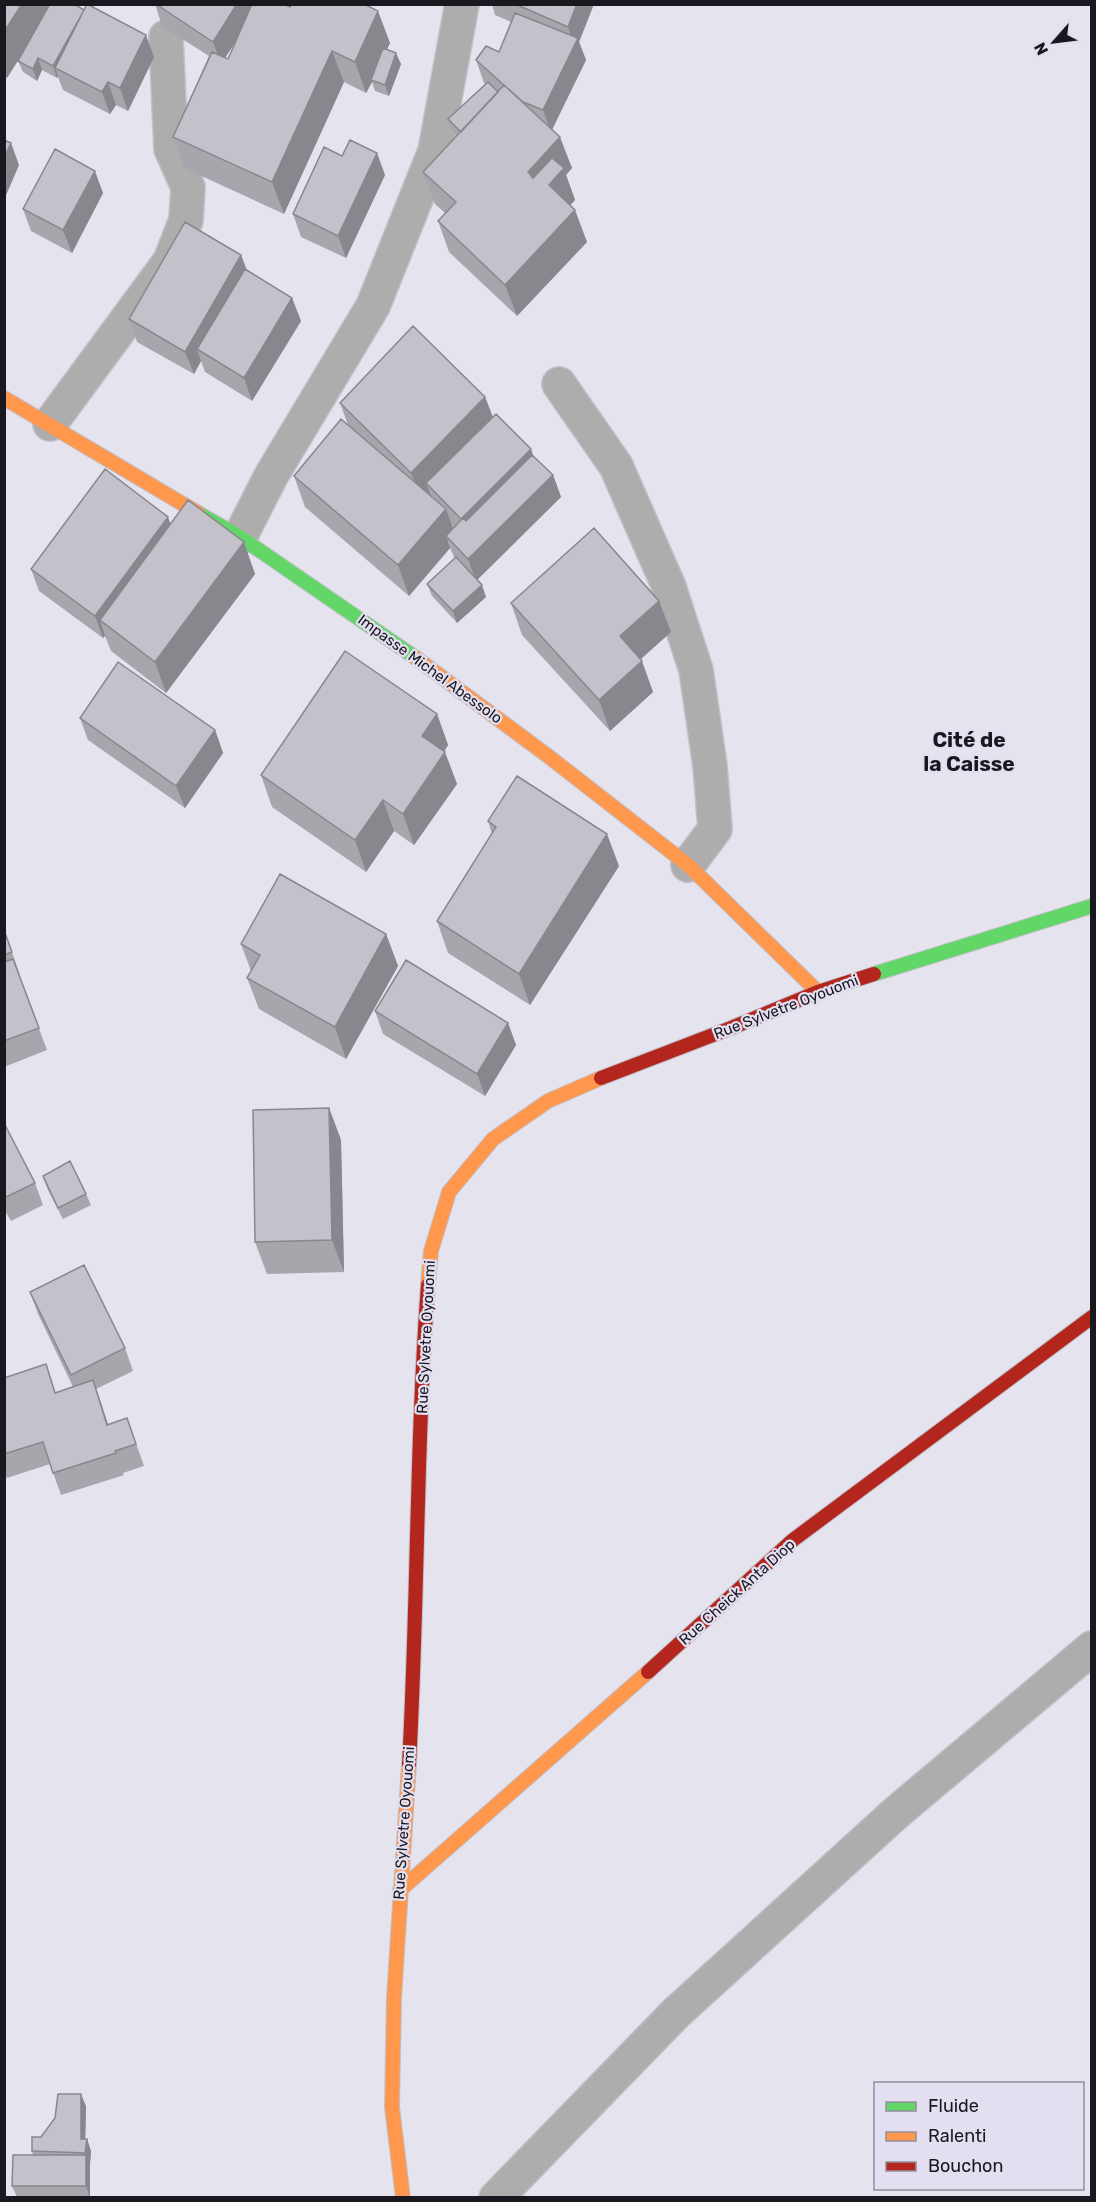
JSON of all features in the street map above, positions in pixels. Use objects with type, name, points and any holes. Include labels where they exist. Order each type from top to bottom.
[{"type":"street","points":[[240,537],[271,476],[373,306],[435,151],[462,4]]},
{"type":"street","points":[[50,424],[170,261],[186,220],[188,187],[171,149],[166,37]]},
{"type":"street","points":[[559,384],[616,466],[669,587],[696,670],[710,766],[715,829],[688,864]]},
{"type":"street","name":"Impasse Michel Abessolo","points":[[4,398],[240,537],[384,634],[688,864],[818,992]]},
{"type":"street","name":"Rue Sylvetre Oyouomi","points":[[403,2198],[392,2107],[394,1998],[414,1675],[424,1341],[431,1251],[449,1192],[493,1139],[548,1101],[618,1070],[731,1028],[818,992],[1092,906]]},
{"type":"street","name":"Rue Cheick Anta Diop","points":[[400,1890],[794,1540],[1092,1317]]},
{"type":"street","points":[[495,2198],[676,2013],[897,1812],[1092,1648]]},
{"type":"building","points":[[4,4],[22,4],[4,32]]},
{"type":"building","points":[[50,4],[74,4],[84,10],[53,66],[38,58],[33,69],[18,61]]},
{"type":"building","points":[[87,4],[146,35],[120,88],[108,82],[102,92],[55,68]]},
{"type":"building","points":[[156,4],[237,4],[213,42]]},
{"type":"building","points":[[252,4],[283,4],[290,7],[291,4],[364,4],[378,11],[355,62],[332,51],[272,182],[173,137],[212,52],[228,59]]},
{"type":"building","points":[[515,4],[577,4],[568,27]]},
{"type":"building","points":[[515,13],[578,38],[543,110],[523,102],[476,60],[486,46],[499,52]]},
{"type":"building","points":[[383,48],[396,53],[385,85],[371,80]]},
{"type":"building","points":[[488,82],[498,92],[461,132],[448,119]]},
{"type":"building","points":[[504,85],[560,137],[528,172],[533,178],[552,158],[564,168],[549,185],[575,210],[505,285],[438,221],[456,202],[423,172]]},
{"type":"building","points":[[4,140],[11,143],[4,158]]},
{"type":"building","points":[[350,140],[377,153],[338,236],[293,214],[324,147],[342,156]]},
{"type":"building","points":[[55,149],[95,171],[63,230],[23,209]]},
{"type":"building","points":[[185,222],[241,255],[185,352],[129,319]]},
{"type":"building","points":[[245,269],[292,298],[244,378],[197,349]]},
{"type":"building","points":[[413,326],[485,397],[411,473],[340,403]]},
{"type":"building","points":[[496,414],[531,449],[461,519],[426,483]]},
{"type":"building","points":[[341,419],[446,509],[398,565],[294,476]]},
{"type":"building","points":[[532,455],[553,475],[468,559],[446,536],[463,518],[466,521]]},
{"type":"building","points":[[105,469],[168,517],[95,616],[31,569]]},
{"type":"building","points":[[188,500],[244,542],[155,662],[100,620]]},
{"type":"building","points":[[594,528],[659,601],[620,636],[642,661],[599,700],[511,603]]},
{"type":"building","points":[[456,557],[482,585],[453,611],[427,584]]},
{"type":"building","points":[[345,651],[437,714],[422,736],[445,752],[403,814],[383,800],[355,840],[261,775]]},
{"type":"building","points":[[118,662],[215,730],[176,786],[80,718]]},
{"type":"building","points":[[517,776],[607,834],[519,974],[437,921],[496,827],[488,821]]},
{"type":"building","points":[[280,874],[386,934],[335,1027],[247,978],[260,955],[241,944]]},
{"type":"building","points":[[4,930],[12,952],[4,955]]},
{"type":"building","points":[[13,959],[39,1028],[4,1041],[4,962]]},
{"type":"building","points":[[406,960],[508,1023],[477,1074],[375,1011]]},
{"type":"building","points":[[329,1108],[332,1240],[255,1242],[253,1110]]},
{"type":"building","points":[[4,1123],[35,1183],[4,1198]]},
{"type":"building","points":[[70,1161],[86,1194],[58,1208],[43,1176]]},
{"type":"building","points":[[84,1265],[125,1348],[71,1375],[30,1292]]},
{"type":"building","points":[[46,1364],[55,1393],[93,1380],[107,1425],[127,1418],[136,1444],[115,1451],[116,1453],[53,1473],[43,1442],[4,1454],[4,1378]]},
{"type":"building","points":[[58,2094],[81,2094],[81,2139],[87,2139],[85,2153],[32,2151],[32,2137],[41,2137],[55,2118]]},
{"type":"building","points":[[13,2155],[86,2155],[86,2186],[12,2186]]},
{"type":"traffic: fast","points":[[198,513],[240,537],[416,658]]},
{"type":"traffic: fast","points":[[874,974],[1092,906]]},
{"type":"traffic: slow","points":[[4,398],[198,513]]},
{"type":"traffic: slow","points":[[416,658],[548,756],[688,865],[818,992]]},
{"type":"traffic: slow","points":[[428,1285],[431,1251],[449,1192],[493,1139],[548,1101],[601,1078]]},
{"type":"traffic: slow","points":[[400,1890],[648,1672]]},
{"type":"traffic: slow","points":[[403,2198],[392,2107],[394,1998],[409,1764]]},
{"type":"traffic: jam","points":[[601,1078],[818,992],[874,974]]},
{"type":"traffic: jam","points":[[409,1764],[421,1404],[428,1285]]},
{"type":"traffic: jam","points":[[648,1672],[793,1540],[1092,1317]]},
{"type":"district","name":"Cité de la Caisse","points":[[969,751]]}]
